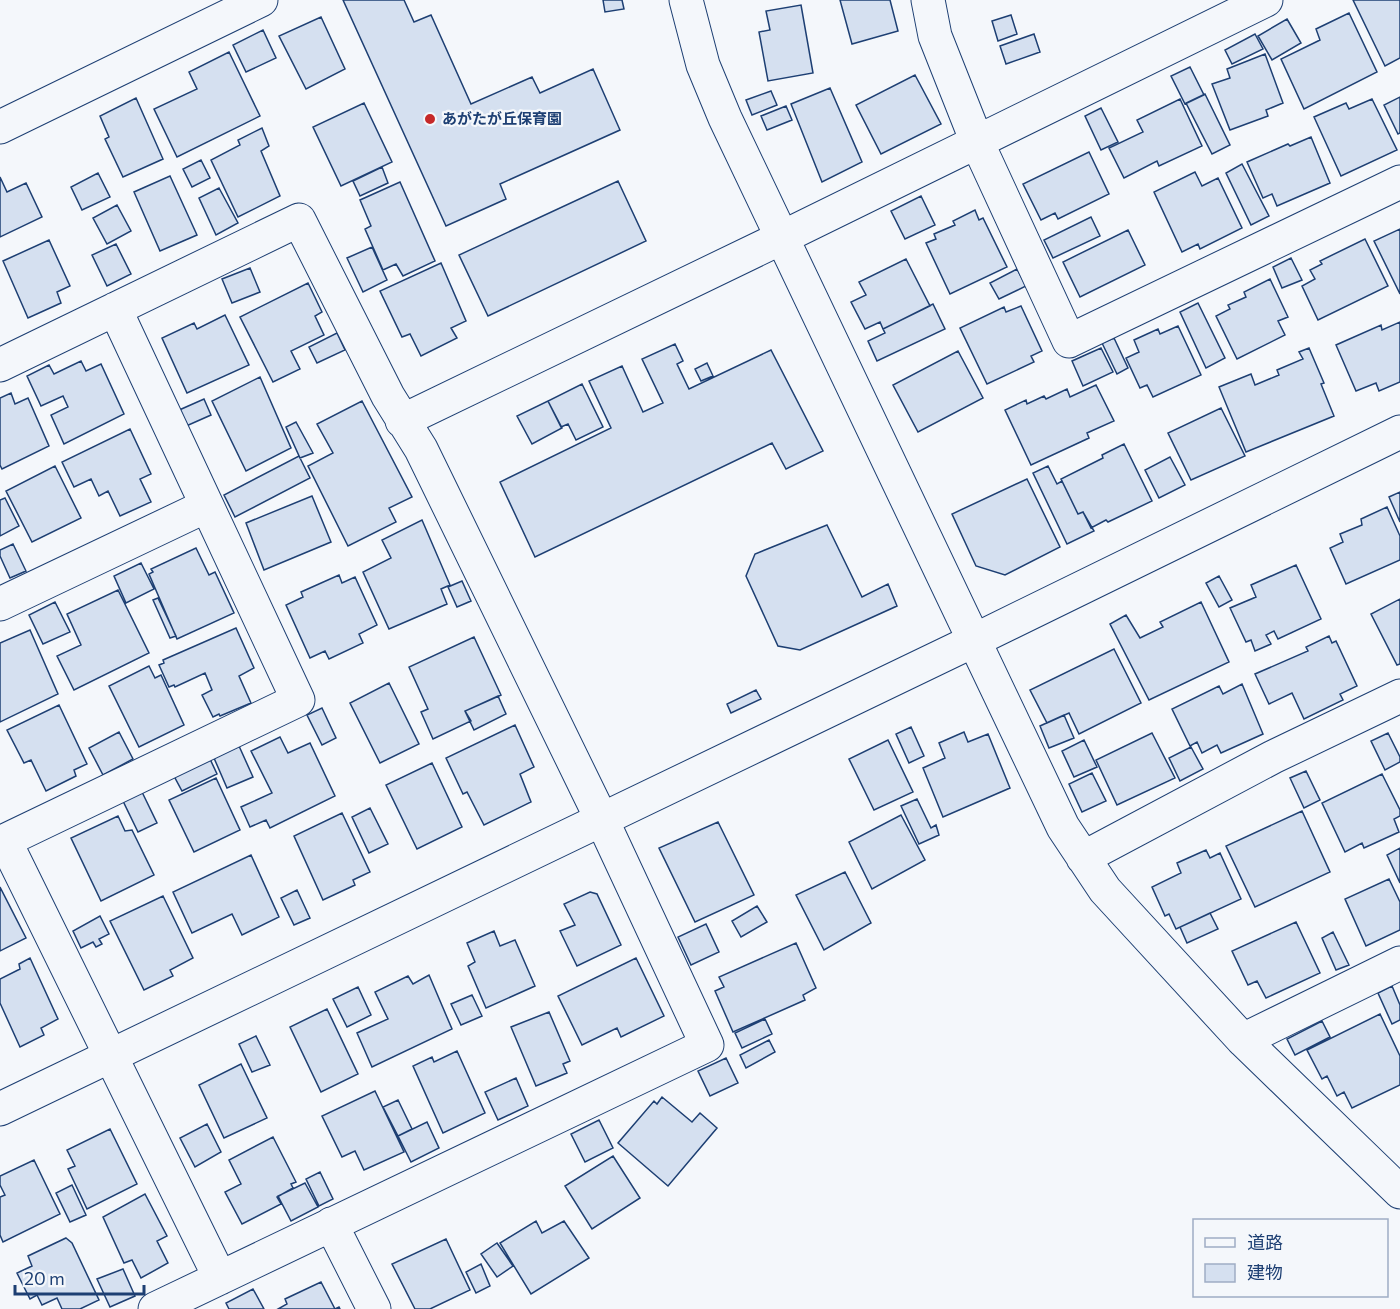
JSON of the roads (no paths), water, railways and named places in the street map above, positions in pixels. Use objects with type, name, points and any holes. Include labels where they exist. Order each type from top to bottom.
[{"type":"street","points":[[0,127],[261,0]]},
{"type":"street","points":[[686,0],[703,65],[725,118],[973,641],[1064,827],[1105,890],[1243,1040],[1400,1192]]},
{"type":"street","points":[[928,0],[935,36],[977,142],[1069,341],[1400,182]]},
{"type":"street","points":[[402,421],[1266,0]]},
{"type":"street","points":[[0,365],[299,220],[402,421],[426,460],[602,820],[707,1044],[155,1309]]},
{"type":"street","points":[[115,309],[298,700],[3,842],[220,1278]]},
{"type":"street","points":[[0,1109],[973,641],[1400,432]]},
{"type":"street","points":[[0,604],[206,506]]},
{"type":"street","points":[[1083,858],[1273,758],[1400,696]]},
{"type":"street","points":[[1243,1040],[1400,963]]},
{"type":"street","points":[[331,1224],[374,1309]]},
{"type":"place","name":"あがたが丘保育園","points":[[430,119]]}]
